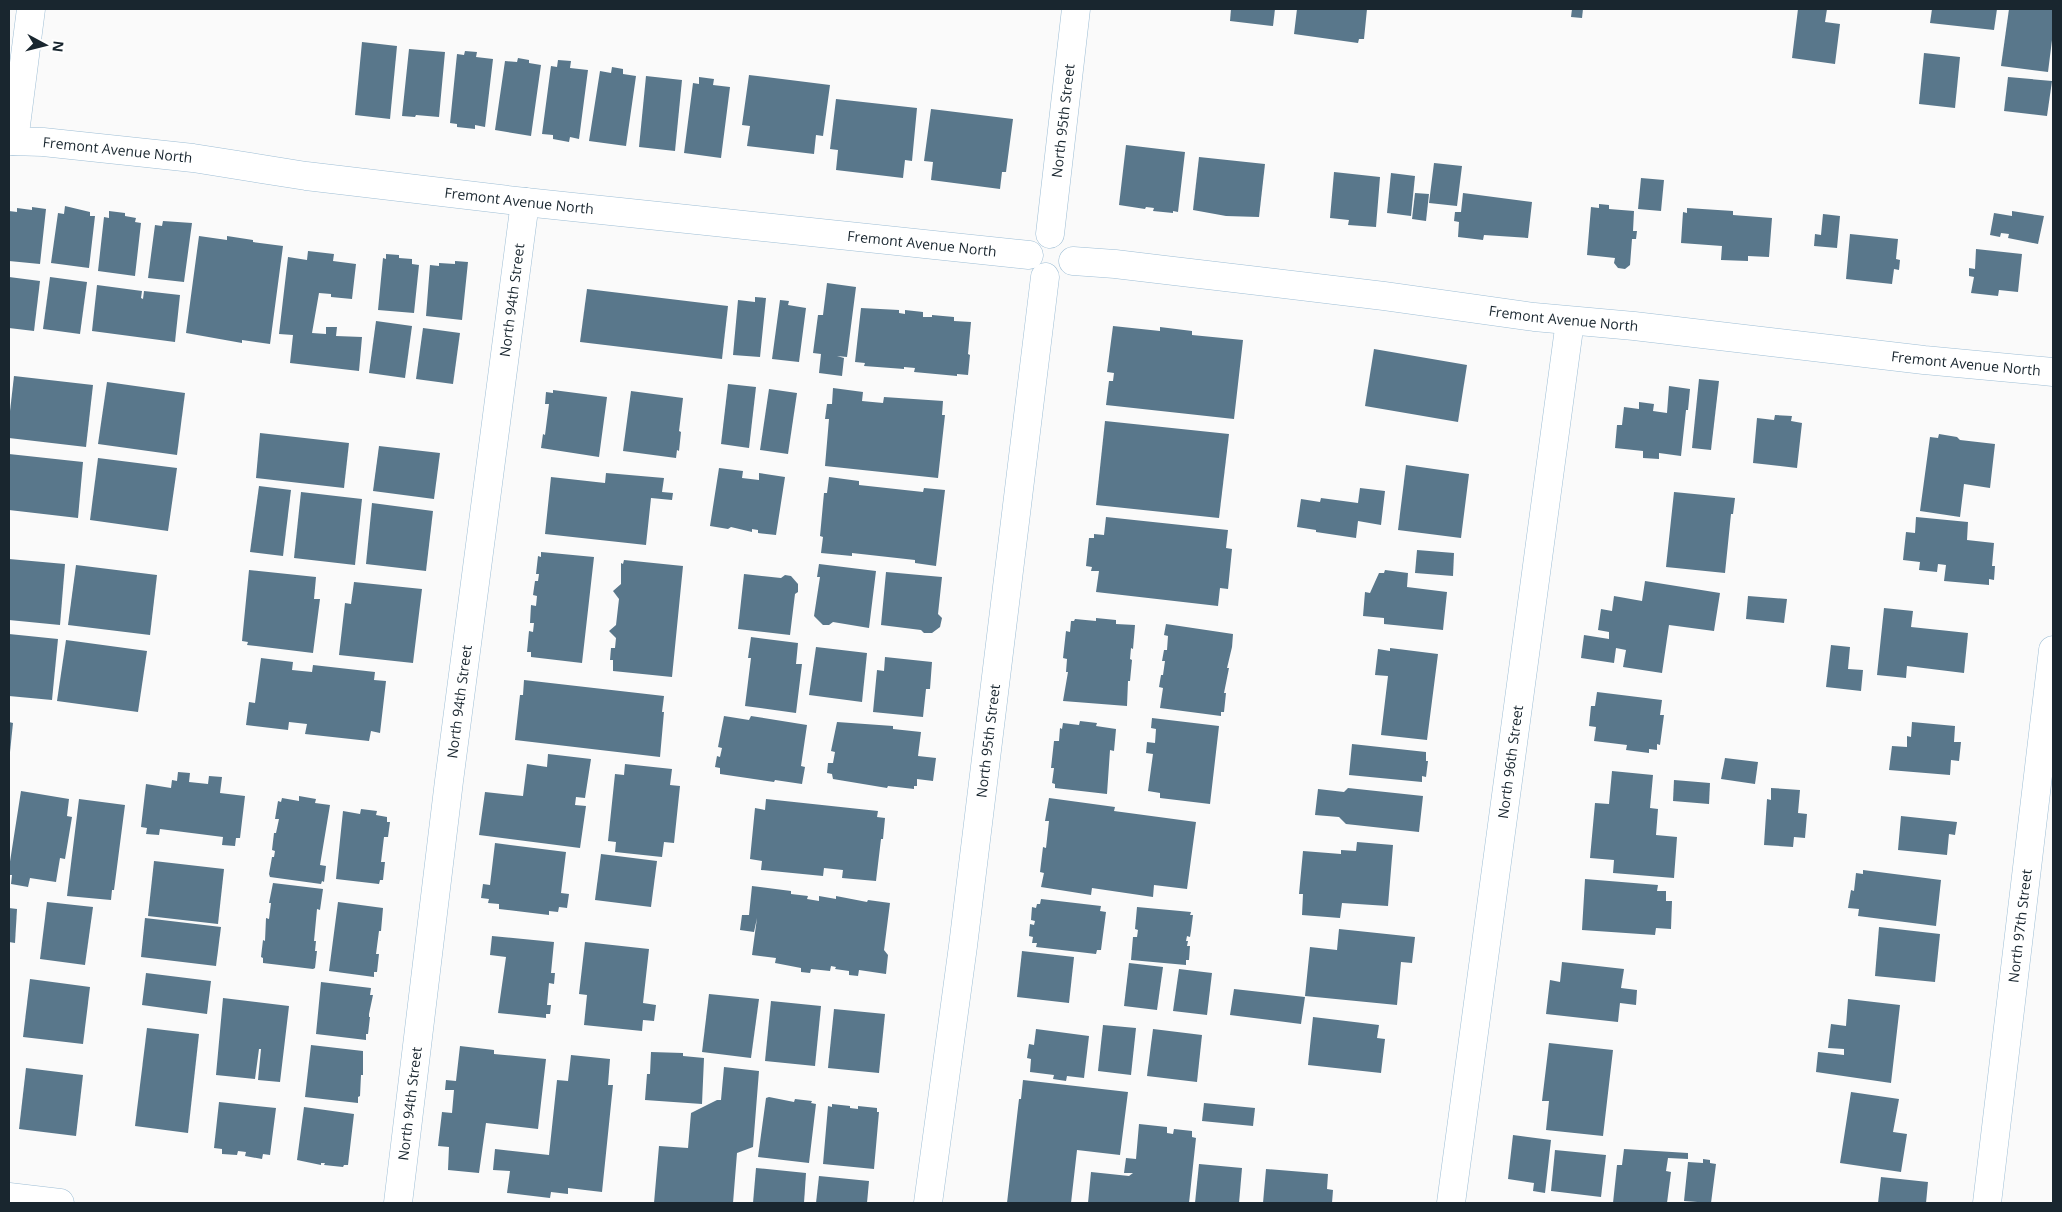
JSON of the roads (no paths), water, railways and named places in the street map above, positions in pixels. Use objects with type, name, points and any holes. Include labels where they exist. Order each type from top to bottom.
[{"type":"street","points":[[11,141],[30,9]]},
{"type":"street","name":"North 95th Street","points":[[1050,234],[1076,9]]},
{"type":"street","name":"Fremont Avenue North","points":[[11,141],[42,142],[192,158],[306,176],[524,202],[1029,255]]},
{"type":"street","name":"North 94th Street","points":[[398,1203],[449,781],[524,202]]},
{"type":"street","points":[[1050,234],[1057,235],[1069,242],[1072,249],[1073,261],[1068,271],[1056,278],[1045,277],[1034,271],[1029,255],[1032,245],[1037,240],[1050,234]]},
{"type":"street","name":"Fremont Avenue North","points":[[1073,261],[1115,264],[1384,296],[1570,321],[1634,326],[1924,360],[2053,372]]},
{"type":"street","name":"North 95th Street","points":[[928,1203],[963,946],[1045,277]]},
{"type":"street","name":"North 96th Street","points":[[1451,1203],[1570,321]]},
{"type":"street","name":"North 97th Street","points":[[1987,1203],[2053,650]]},
{"type":"street","points":[[9,1197],[60,1203]]}]
